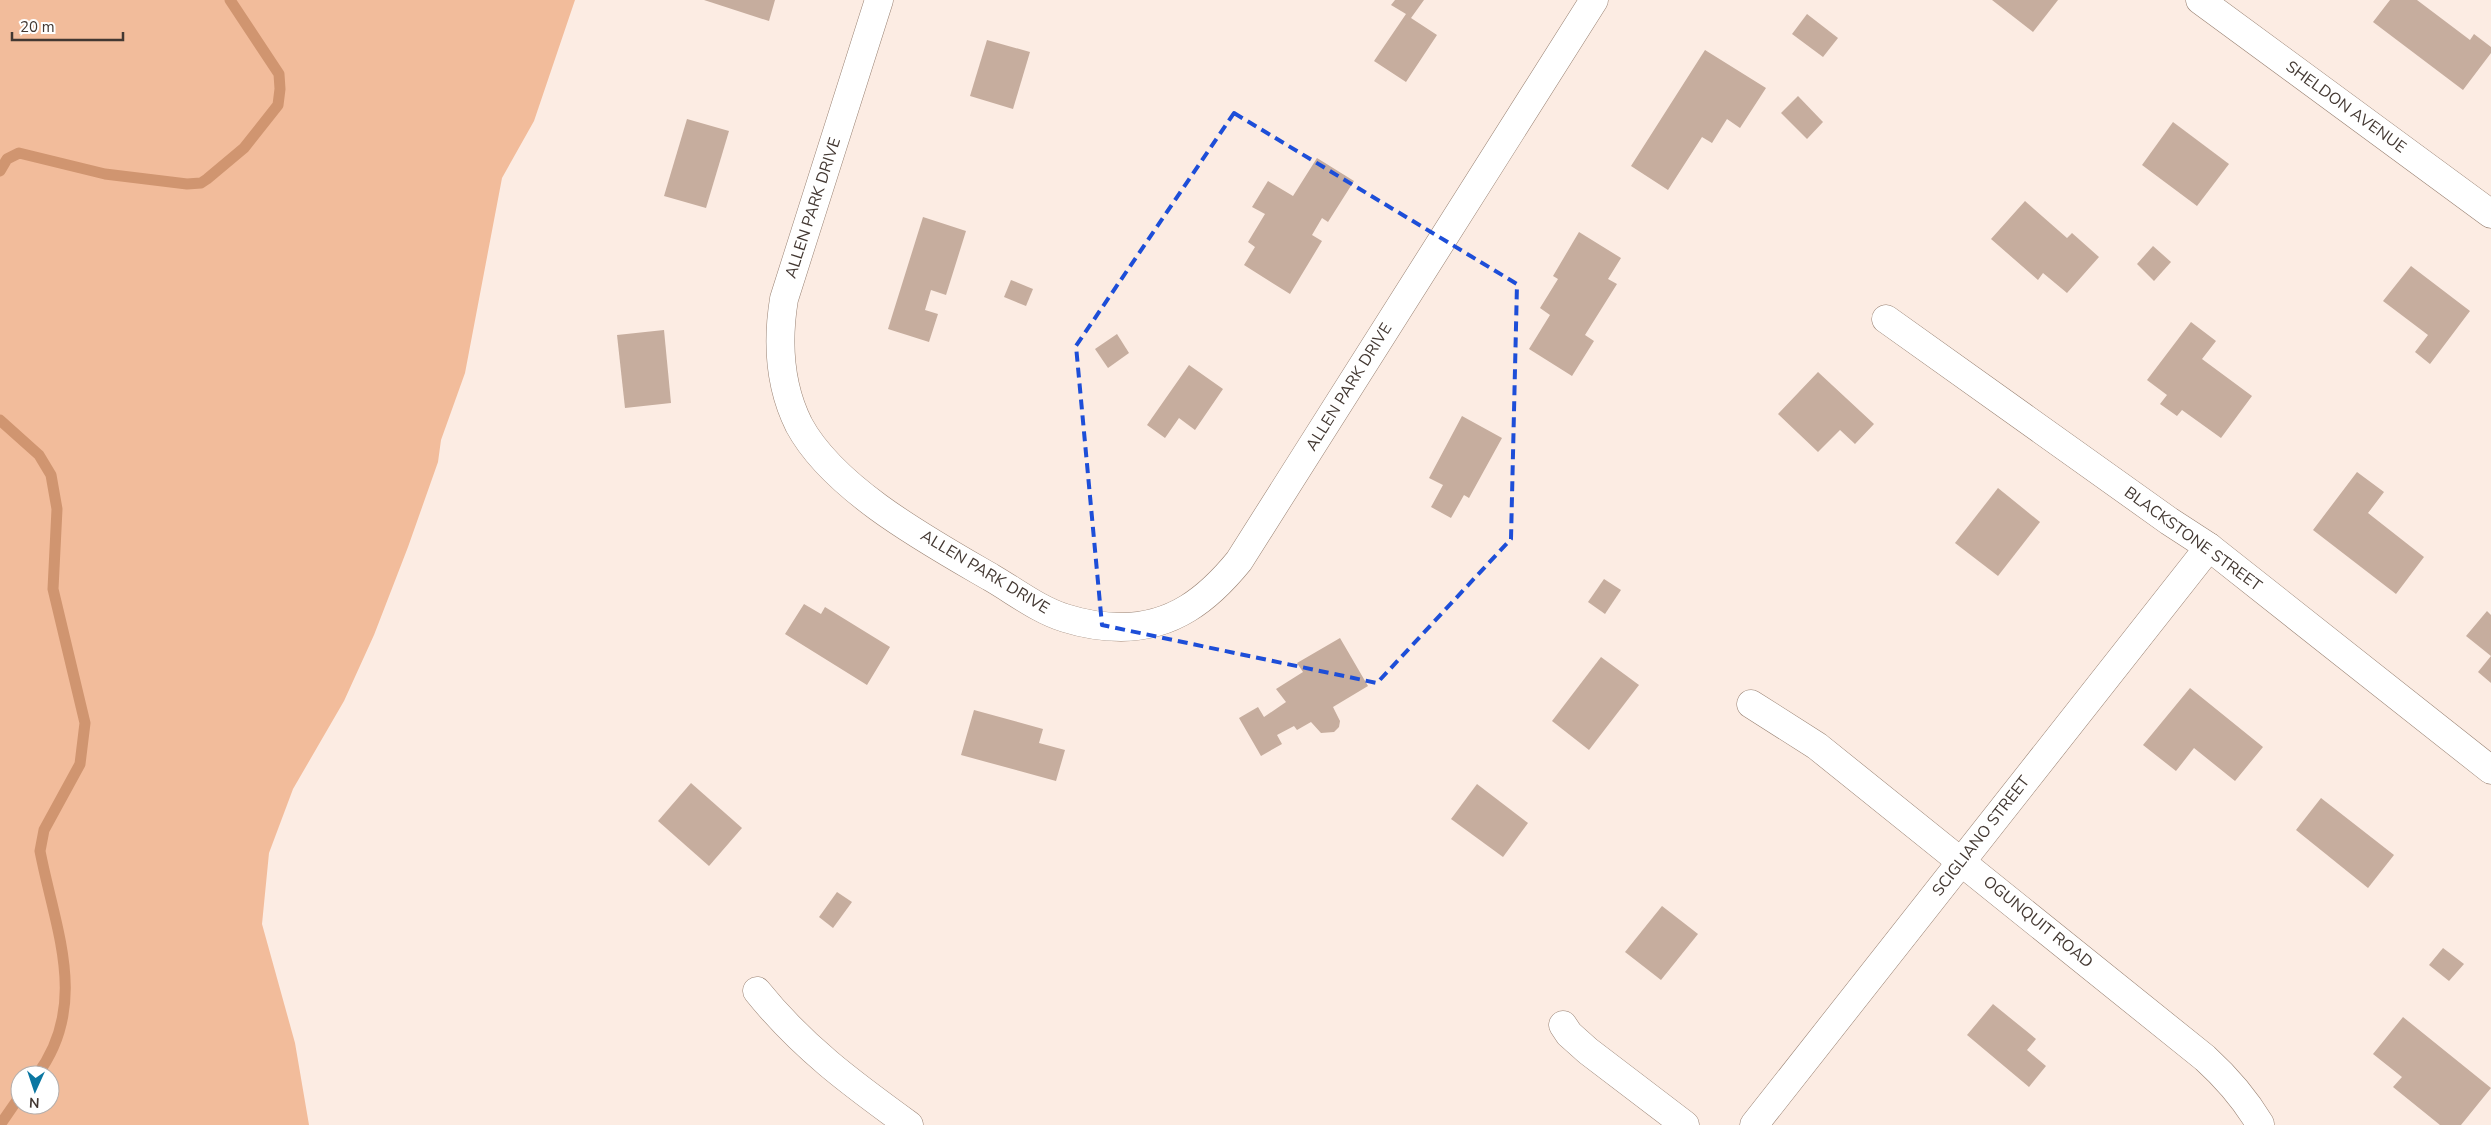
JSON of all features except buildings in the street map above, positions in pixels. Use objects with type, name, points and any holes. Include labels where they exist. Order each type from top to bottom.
[{"type":"street","name":"ALLEN PARK DRIVE","points":[[879,0],[784,299],[780,341],[781,365],[791,407],[811,444],[840,477],[859,493],[946,551],[1044,609],[1064,618],[1104,626],[1124,627],[1144,624],[1183,612],[1214,590],[1239,561],[1594,0]]},
{"type":"street","name":"SHELDON AVENUE","points":[[2200,0],[2491,214]]},
{"type":"street","name":"BLACKSTONE STREET","points":[[1886,319],[2209,547],[2491,770]]},
{"type":"street","name":"SCIGLIANO STREET","points":[[1754,1125],[2209,547]]},
{"type":"street","name":"OGUNQUIT ROAD","points":[[1750,704],[1817,746],[2206,1058],[2228,1079],[2246,1101],[2260,1124]]},
{"type":"street","points":[[757,991],[781,1021],[808,1048],[909,1125]]},
{"type":"street","points":[[1563,1025],[1569,1034],[1588,1051],[1684,1125]]},
{"type":"highlighted area","points":[[1234,113],[1517,284],[1511,539],[1377,683],[1102,625],[1076,346]]},
{"type":"shaded area","points":[[0,0],[575,0],[534,121],[502,178],[465,373],[441,440],[438,462],[408,547],[374,635],[344,701],[293,789],[269,853],[262,924],[295,1043],[309,1125],[0,1125]]},
{"type":"waterway","points":[[0,171],[7,159],[19,153],[105,174],[187,184],[201,183],[207,179],[244,148],[278,105],[279,74],[230,0]]},
{"type":"waterway","points":[[0,420],[39,455],[51,475],[57,509],[53,589],[85,723],[80,764],[44,830],[40,851],[60,937],[65,993],[62,1021],[53,1048],[43,1065]]},
{"type":"waterway","points":[[0,1125],[10,1110]]}]
